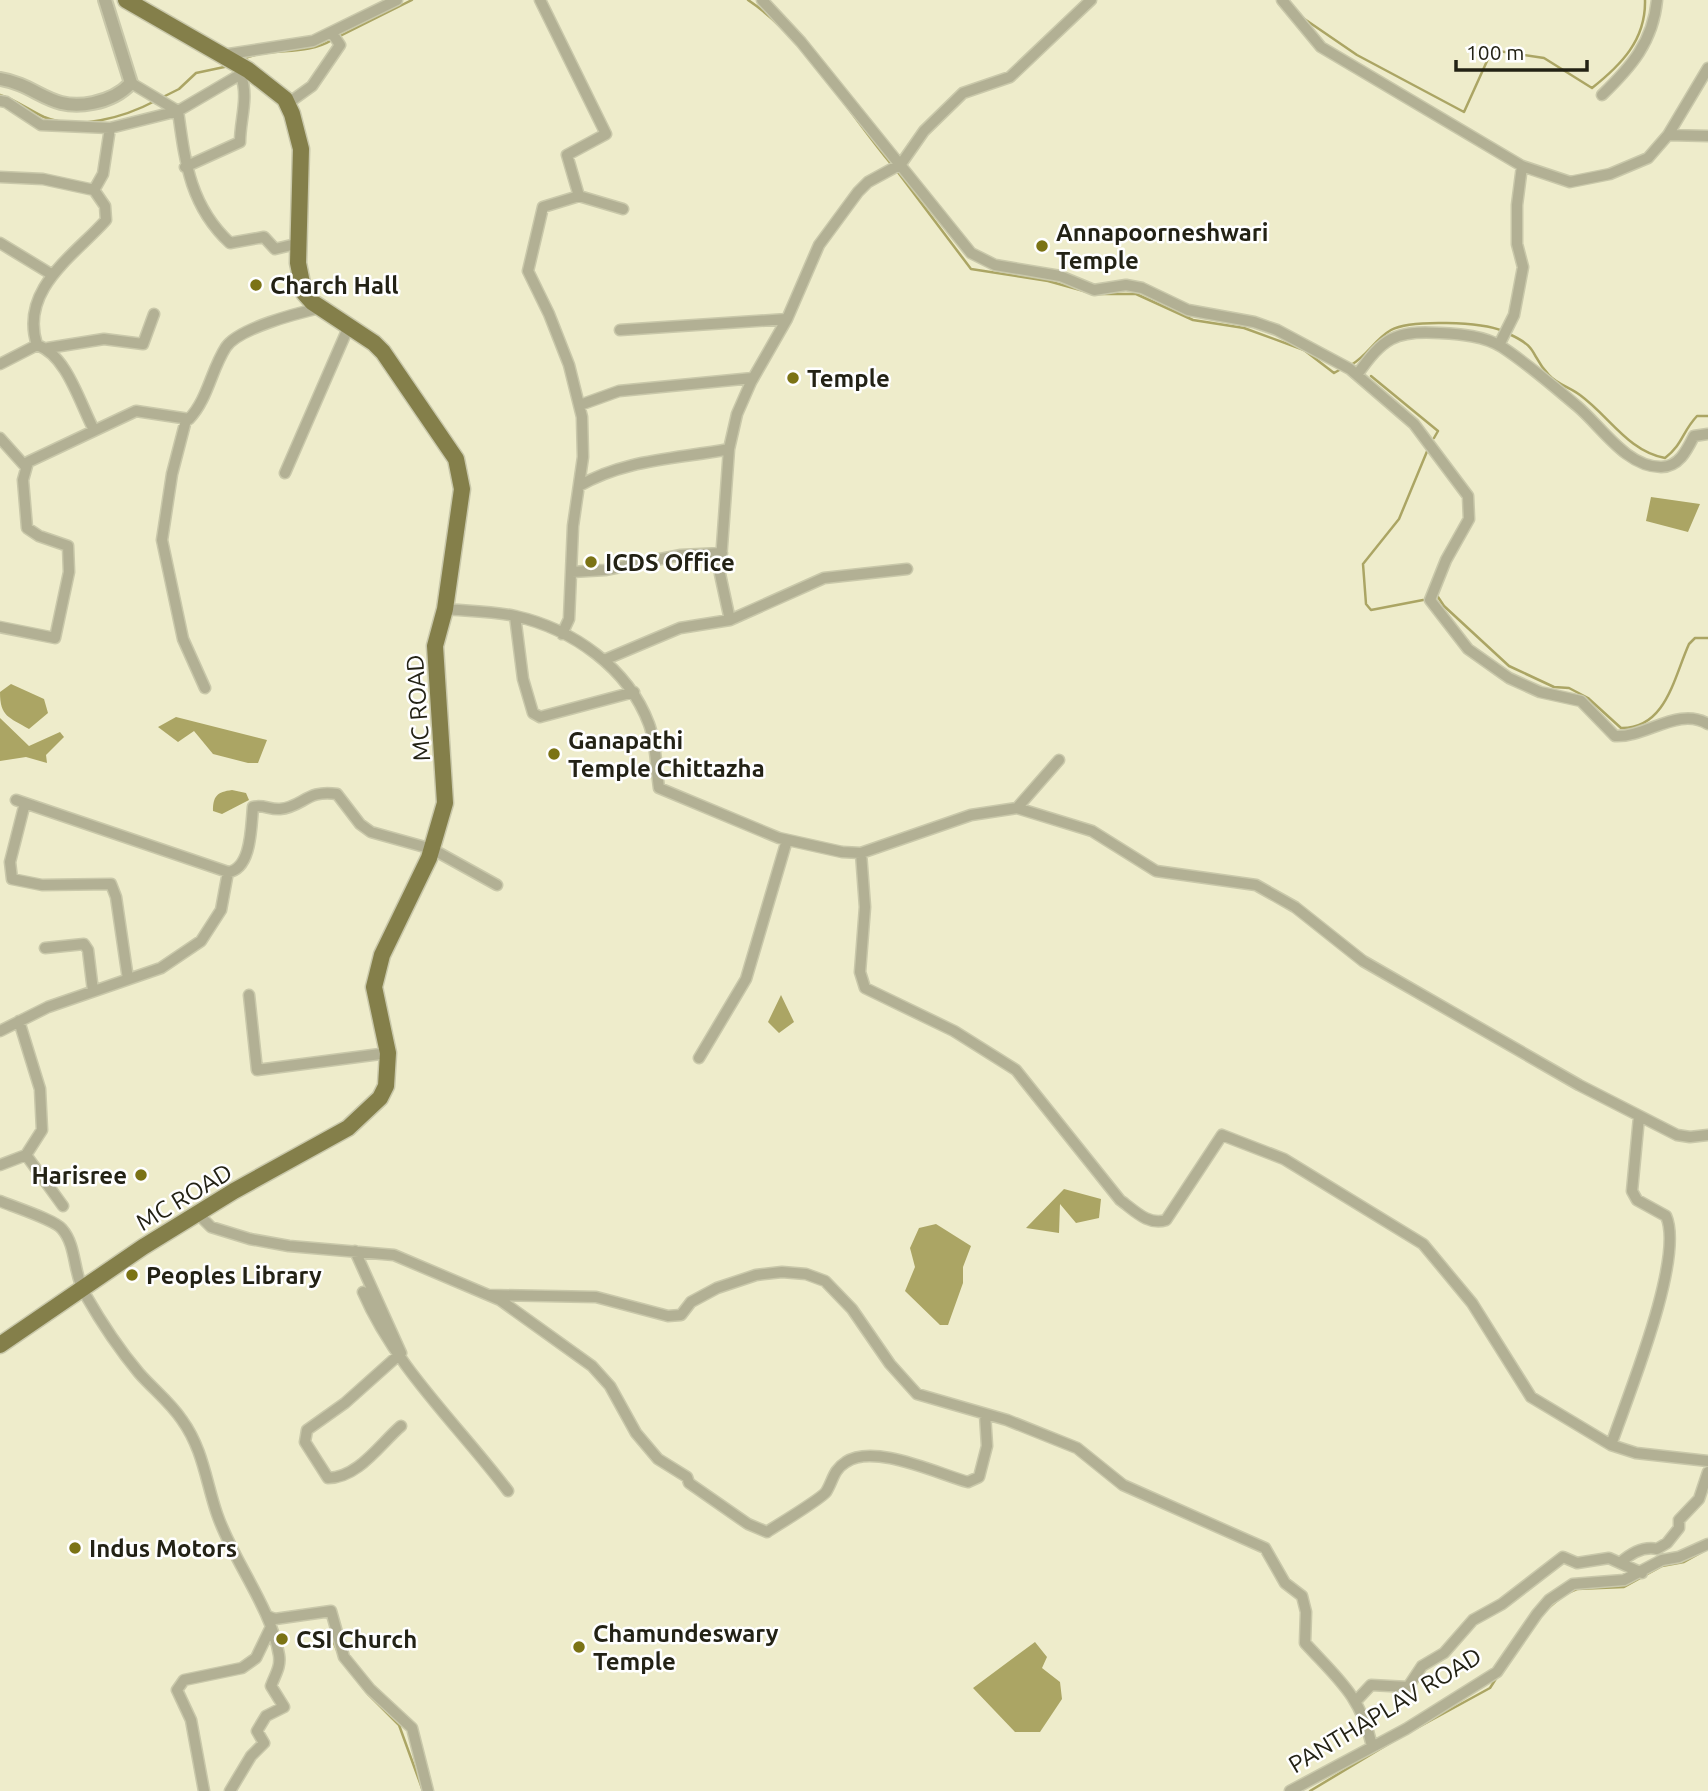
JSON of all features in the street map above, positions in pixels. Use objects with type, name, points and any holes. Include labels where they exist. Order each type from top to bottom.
[{"type":"main road","name":"MC ROAD","points":[[0,1345],[198,1214],[348,1128],[380,1098],[388,1073],[388,1053],[376,1001],[376,973],[432,849],[445,803],[435,646],[445,609],[462,489],[456,459],[383,352],[320,308],[304,293],[299,278],[301,149],[287,104],[275,88],[244,73],[225,55],[126,0]]},
{"type":"street","points":[[106,0],[131,83],[178,111]]},
{"type":"street","points":[[225,55],[253,48],[288,47],[332,33],[397,0]]},
{"type":"street","points":[[540,0],[606,134],[567,155],[579,196]]},
{"type":"street","points":[[762,0],[775,11],[896,168],[971,253],[995,265],[1060,276],[1094,289],[1126,285],[1142,288],[1188,310],[1254,322],[1277,330],[1354,372],[1414,424],[1468,496],[1469,519],[1446,560],[1430,600],[1468,649],[1509,678],[1540,692],[1581,701],[1615,736],[1629,737],[1656,726],[1692,717],[1708,724]]},
{"type":"street","points":[[730,620],[720,574],[729,449],[737,414],[753,378],[788,319],[819,245],[858,192],[868,182],[896,168],[924,131],[963,93],[1010,77],[1091,0]]},
{"type":"street","points":[[1282,0],[1321,47],[1522,166],[1570,182],[1610,174],[1648,158],[1668,135],[1708,68]]},
{"type":"street","points":[[1602,95],[1644,48],[1651,32],[1657,0]]},
{"type":"street","points":[[287,104],[312,86],[340,45],[332,33]]},
{"type":"street","points":[[0,101],[6,102],[41,125],[110,128],[178,111],[244,73],[240,142],[186,167]]},
{"type":"street","points":[[0,79],[15,81],[72,107],[105,100],[122,93],[131,83]]},
{"type":"street","points":[[178,111],[186,167],[199,198],[220,234],[230,243],[264,237],[275,249],[300,243]]},
{"type":"street","points":[[94,190],[103,174],[110,128]]},
{"type":"street","points":[[1668,135],[1708,135]]},
{"type":"street","points":[[1502,342],[1514,315],[1523,267],[1517,244],[1517,205],[1522,166]]},
{"type":"street","points":[[0,177],[43,179],[94,190],[105,205],[106,220],[51,274],[33,319],[43,346],[58,361],[94,430]]},
{"type":"street","points":[[562,634],[569,619],[573,526],[583,457],[580,405],[549,314],[528,271],[543,207],[579,196],[623,209]]},
{"type":"street","points":[[0,243],[51,274]]},
{"type":"street","points":[[205,688],[183,639],[162,540],[172,474],[186,420],[198,409],[228,345],[285,317],[320,308]]},
{"type":"street","points":[[0,363],[43,346],[104,339],[143,344],[154,314]]},
{"type":"street","points":[[620,330],[788,319]]},
{"type":"street","points":[[285,473],[349,326]]},
{"type":"street","points":[[1354,372],[1381,346],[1404,331],[1462,334],[1502,342],[1577,406],[1604,435],[1641,463],[1662,467],[1677,462],[1694,436],[1708,434]]},
{"type":"street","points":[[580,405],[619,391],[753,378]]},
{"type":"street","points":[[0,627],[55,638],[69,572],[68,546],[39,536],[27,528],[23,480],[25,466],[34,458],[136,411],[186,420]]},
{"type":"street","points":[[0,438],[25,466]]},
{"type":"street","points":[[579,486],[604,472],[629,464],[729,449]]},
{"type":"street","points":[[13,488],[23,480]]},
{"type":"street","points":[[572,572],[605,570],[681,555],[708,557],[722,553]]},
{"type":"street","points":[[604,660],[680,628],[730,620],[824,578],[907,569]]},
{"type":"street","points":[[445,609],[515,616],[562,634],[592,650],[604,660],[629,684],[650,725],[659,788],[787,840],[861,853],[971,815],[1017,808],[1092,831],[1156,871],[1256,885],[1278,896],[1363,961],[1639,1117],[1677,1135],[1690,1138],[1708,1135]]},
{"type":"street","points":[[515,616],[523,679],[534,713],[540,717],[634,692]]},
{"type":"street","points":[[1017,808],[1059,760]]},
{"type":"street","points":[[128,979],[116,897],[111,884],[42,885],[12,879],[10,862],[21,801],[229,872],[239,868],[245,857],[253,807],[261,805],[277,810],[311,794],[338,794],[360,824],[371,832],[432,849],[497,885]]},
{"type":"street","points":[[699,1058],[746,979],[787,840]]},
{"type":"street","points":[[861,853],[865,907],[860,972],[865,988],[954,1031],[1016,1069],[1120,1200],[1154,1222],[1166,1220],[1222,1135],[1284,1158],[1423,1244],[1472,1303],[1531,1397],[1611,1445],[1636,1453],[1708,1461]]},
{"type":"street","points":[[0,1030],[93,991],[161,968],[201,941],[221,911],[229,872]]},
{"type":"street","points":[[46,948],[84,944],[88,950],[93,991]]},
{"type":"street","points":[[249,995],[257,1069],[388,1053]]},
{"type":"street","points":[[0,1165],[26,1154],[43,1130],[40,1089],[19,1021]]},
{"type":"street","points":[[1611,1445],[1669,1267],[1671,1231],[1666,1216],[1637,1200],[1632,1191],[1639,1117]]},
{"type":"street","points":[[26,1154],[63,1206]]},
{"type":"street","points":[[0,1201],[35,1217],[54,1221],[69,1238],[82,1290],[119,1349],[183,1421],[203,1461],[216,1513],[225,1534],[267,1616],[279,1655],[280,1668],[271,1686],[284,1706],[266,1716],[257,1731],[264,1743],[251,1756],[230,1791]]},
{"type":"street","points":[[198,1214],[211,1227],[289,1246],[394,1255],[489,1295],[592,1366],[610,1386],[636,1433],[658,1459],[748,1524],[767,1532],[819,1498],[827,1490],[834,1473],[848,1460],[875,1456],[901,1460],[968,1482],[979,1477],[987,1446],[985,1414]]},
{"type":"street","points":[[355,1251],[401,1348],[398,1356],[345,1403],[307,1430],[305,1442],[328,1478],[336,1478],[356,1468],[401,1426]]},
{"type":"street","points":[[489,1295],[596,1297],[668,1316],[681,1315],[691,1302],[717,1288],[756,1275],[782,1272],[806,1274],[825,1281],[837,1292],[890,1364],[917,1394],[1007,1420],[1077,1448],[1123,1485],[1265,1548],[1285,1583],[1302,1596],[1306,1612],[1305,1643],[1356,1701],[1364,1714],[1372,1746]]},
{"type":"street","points":[[363,1292],[379,1329],[398,1356],[508,1491]]},
{"type":"street","points":[[1620,1563],[1629,1555],[1650,1547],[1657,1549],[1667,1543],[1679,1528],[1679,1520],[1699,1499],[1708,1472]]},
{"type":"street","name":"PANTHAPLAV ROAD","points":[[1290,1791],[1497,1672],[1549,1600],[1573,1584],[1624,1580],[1642,1573],[1662,1560],[1679,1557],[1708,1545]]},
{"type":"street","points":[[1356,1701],[1371,1685],[1408,1687],[1422,1666],[1444,1653],[1473,1620],[1502,1604],[1563,1557],[1577,1563],[1609,1558],[1642,1573]]},
{"type":"street","points":[[267,1616],[275,1619],[331,1611],[344,1657],[370,1689],[412,1728],[428,1791]]},
{"type":"street","points":[[204,1791],[191,1720],[177,1690],[184,1680],[242,1668],[257,1658],[270,1629]]},
{"type":"shaded area","points":[[1651,497],[1700,504],[1688,532],[1646,521]]},
{"type":"shaded area","points":[[11,684],[44,699],[48,713],[29,729],[11,719],[2,707],[0,692]]},
{"type":"shaded area","points":[[176,717],[267,740],[258,763],[213,754],[194,731],[178,742],[158,727]]},
{"type":"shaded area","points":[[0,718],[29,746],[60,732],[64,737],[46,755],[47,763],[26,757],[0,761]]},
{"type":"shaded area","points":[[232,790],[246,793],[249,800],[222,814],[213,811],[217,796]]},
{"type":"shaded area","points":[[781,995],[794,1022],[779,1033],[768,1022]]},
{"type":"shaded area","points":[[1064,1189],[1101,1199],[1099,1218],[1076,1223],[1060,1204],[1059,1233],[1026,1228]]},
{"type":"shaded area","points":[[936,1224],[971,1246],[963,1267],[963,1283],[948,1325],[940,1325],[905,1291],[915,1267],[910,1248],[919,1228]]},
{"type":"shaded area","points":[[1035,1642],[1047,1657],[1042,1668],[1060,1682],[1062,1699],[1040,1732],[1015,1732],[973,1688]]},
{"type":"waterway","points":[[338,37],[412,0]]},
{"type":"waterway","points":[[748,0],[769,16],[807,55],[892,165]]},
{"type":"waterway","points":[[1300,16],[1357,55],[1464,112],[1492,50],[1544,58],[1592,88],[1613,70],[1630,50],[1641,27],[1645,0]]},
{"type":"waterway","points":[[241,60],[264,53],[310,48],[332,40]]},
{"type":"waterway","points":[[161,98],[179,89],[196,73],[229,66]]},
{"type":"waterway","points":[[0,95],[44,117],[71,123],[115,117],[155,101]]},
{"type":"waterway","points":[[897,171],[971,269],[1048,281],[1091,293]]},
{"type":"waterway","points":[[1097,294],[1136,294],[1193,320],[1244,328],[1304,350],[1334,373],[1341,369]]},
{"type":"waterway","points":[[1351,365],[1391,330],[1414,324],[1447,323],[1503,331]]},
{"type":"waterway","points":[[1509,334],[1526,343],[1552,378],[1580,395],[1630,441],[1652,454],[1665,458],[1697,416],[1708,416]]},
{"type":"waterway","points":[[1371,376],[1438,431],[1434,438]]},
{"type":"waterway","points":[[1423,600],[1371,610],[1366,604],[1363,564],[1399,519],[1428,449]]},
{"type":"waterway","points":[[1438,597],[1444,606],[1509,666],[1554,687],[1569,688],[1588,698],[1621,728],[1636,726],[1658,711],[1673,685],[1689,644],[1695,638],[1708,638]]},
{"type":"waterway","points":[[1565,1594],[1577,1589],[1624,1587],[1662,1566],[1684,1562],[1702,1552]]},
{"type":"waterway","points":[[1546,1610],[1560,1598]]},
{"type":"waterway","points":[[330,1634],[337,1650]]},
{"type":"waterway","points":[[345,1665],[368,1694],[399,1725],[423,1791]]},
{"type":"waterway","points":[[1415,1729],[1490,1688],[1497,1677]]},
{"type":"waterway","points":[[1310,1791],[1400,1737]]},
{"type":"place","name":"Annapoorneshwari Temple","points":[[1042,246]]},
{"type":"place","name":"Charch Hall","points":[[256,285]]},
{"type":"place","name":"Temple","points":[[793,378]]},
{"type":"place","name":"ICDS Office","points":[[591,562]]},
{"type":"place","name":"Ganapathi Temple Chittazha","points":[[554,754]]},
{"type":"place","name":"Harisree","points":[[141,1175]]},
{"type":"place","name":"Peoples Library","points":[[132,1275]]},
{"type":"place","name":"Indus Motors","points":[[75,1548]]},
{"type":"place","name":"CSI Church","points":[[282,1639]]},
{"type":"place","name":"Chamundeswary Temple","points":[[579,1647]]}]
